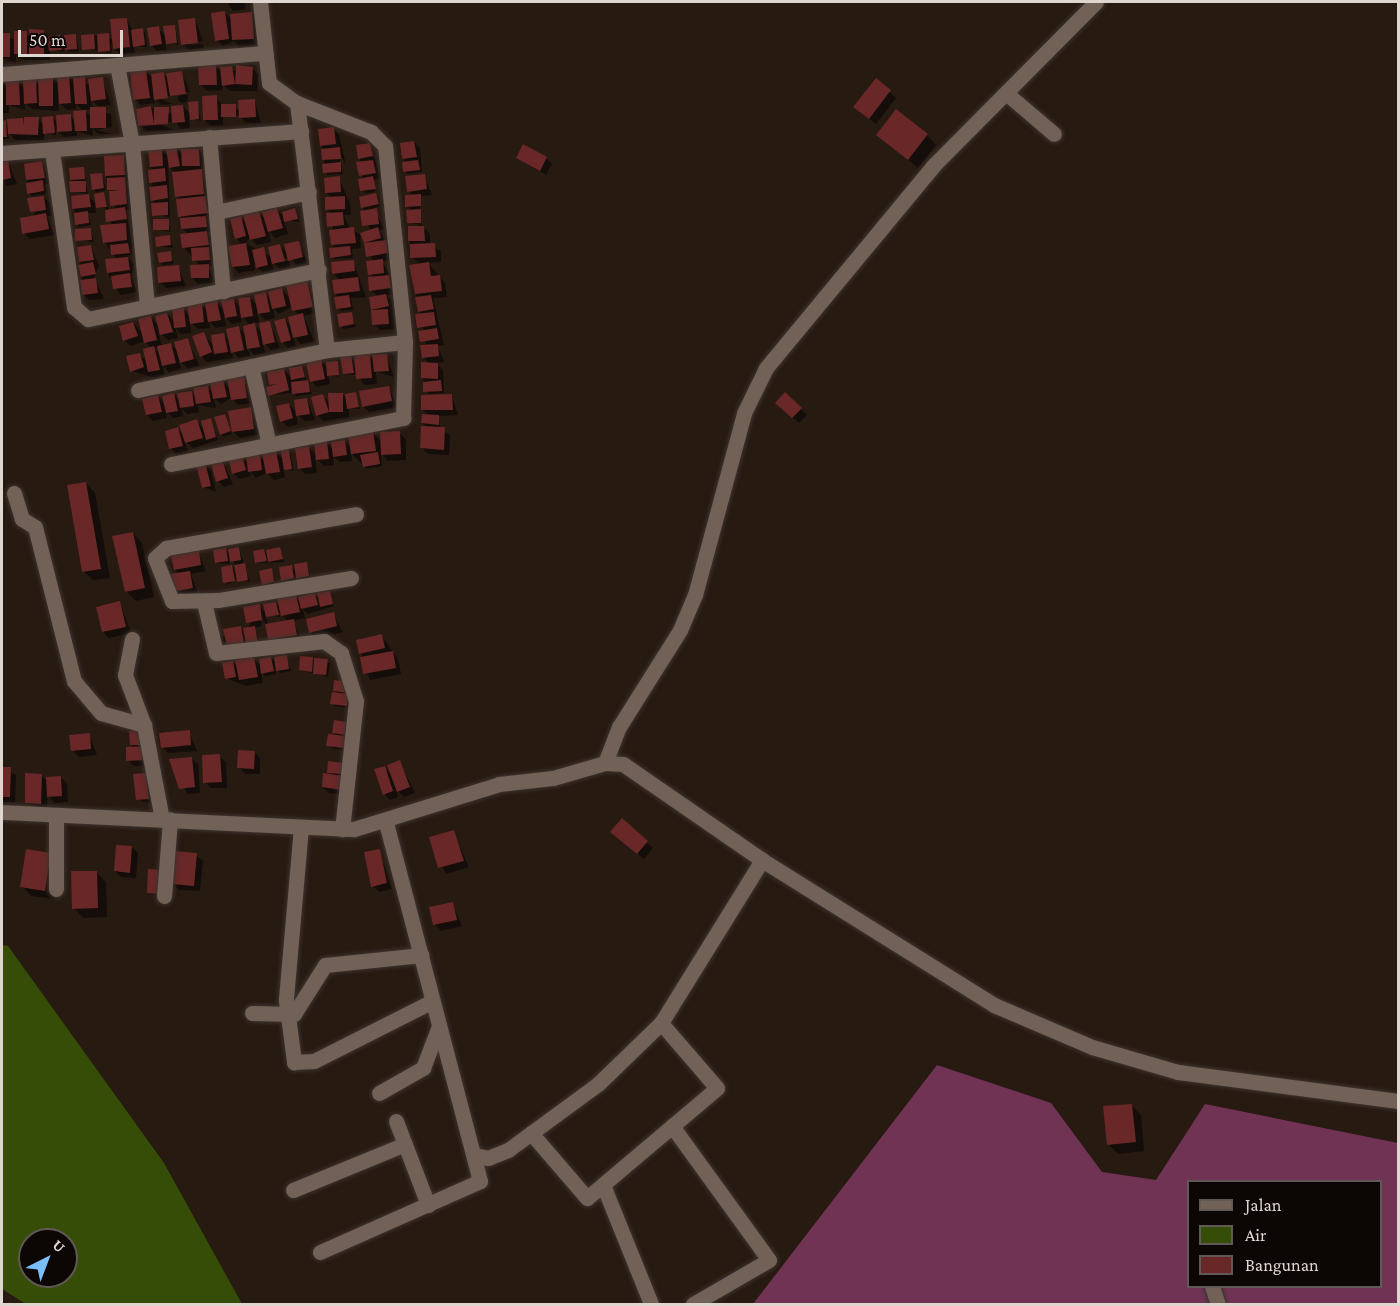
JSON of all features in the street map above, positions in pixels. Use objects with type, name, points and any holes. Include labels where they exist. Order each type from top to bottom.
[{"type":"street","points":[[171,464],[268,440],[400,421],[405,342],[385,146],[371,132],[297,103],[269,82],[263,53],[260,2]]},
{"type":"street","points":[[605,763],[619,727],[680,630],[695,595],[744,413],[760,378],[892,213],[1096,2]]},
{"type":"street","points":[[2,74],[263,53]]},
{"type":"street","points":[[117,65],[132,144],[147,305]]},
{"type":"street","points":[[1006,93],[1054,134]]},
{"type":"street","points":[[297,103],[327,350]]},
{"type":"street","points":[[2,153],[301,131]]},
{"type":"street","points":[[209,138],[223,291]]},
{"type":"street","points":[[52,151],[74,307],[88,319],[319,270]]},
{"type":"street","points":[[216,212],[309,192]]},
{"type":"street","points":[[138,390],[327,350],[405,342]]},
{"type":"street","points":[[251,366],[268,440]]},
{"type":"street","points":[[14,494],[22,519],[36,529],[74,681],[100,713],[144,725]]},
{"type":"street","points":[[351,578],[204,602],[167,598],[156,566],[159,551],[356,514]]},
{"type":"street","points":[[204,602],[213,647],[222,655],[324,641],[341,652],[356,701],[342,830]]},
{"type":"street","points":[[132,639],[125,675],[144,725],[166,819],[164,896]]},
{"type":"street","points":[[2,812],[342,830],[386,823],[499,784],[553,778],[605,763],[634,771],[762,860],[970,992],[1092,1047],[1178,1072],[1398,1101]]},
{"type":"street","points":[[56,816],[56,889]]},
{"type":"street","points":[[320,1252],[480,1180],[386,823]]},
{"type":"street","points":[[301,827],[286,1015],[290,1057],[305,1063],[433,1001]]},
{"type":"street","points":[[475,1155],[500,1154],[531,1133],[610,1074],[661,1023],[762,860]]},
{"type":"street","points":[[252,1013],[286,1015],[300,1009],[325,965],[421,955]]},
{"type":"street","points":[[531,1133],[587,1198],[717,1089],[661,1023]]},
{"type":"street","points":[[379,1093],[423,1068],[439,1025]]},
{"type":"street","points":[[396,1121],[428,1205]]},
{"type":"street","points":[[672,1126],[769,1260],[693,1305]]},
{"type":"street","points":[[293,1190],[405,1144]]},
{"type":"street","points":[[603,1185],[651,1305]]},
{"type":"street","points":[[1212,1288],[1218,1305]]},
{"type":"shaded area","points":[[937,1065],[1051,1103],[1102,1172],[1156,1180],[1205,1104],[1398,1143],[1398,1304],[753,1304]]},
{"type":"water","points":[[2,945],[8,946],[164,1163],[242,1304],[26,1304],[2,1289]]},
{"type":"building","points":[[225,11],[229,39],[215,41],[211,13]]},
{"type":"building","points":[[252,12],[254,39],[232,40],[230,14]]},
{"type":"building","points":[[127,18],[130,47],[113,49],[110,19]]},
{"type":"building","points":[[195,18],[198,43],[181,45],[178,20]]},
{"type":"building","points":[[175,25],[177,43],[166,44],[163,26]]},
{"type":"building","points":[[159,26],[162,44],[150,46],[147,28]]},
{"type":"building","points":[[143,28],[145,45],[133,47],[131,30]]},
{"type":"building","points":[[29,29],[44,30],[44,55],[29,55]]},
{"type":"building","points":[[14,31],[27,31],[27,54],[14,54]]},
{"type":"building","points":[[2,33],[10,33],[10,57],[2,57]]},
{"type":"building","points":[[109,33],[110,51],[98,52],[97,34]]},
{"type":"building","points":[[76,34],[77,49],[65,50],[64,35]]},
{"type":"building","points":[[94,34],[95,49],[82,50],[81,35]]},
{"type":"building","points":[[60,35],[62,50],[49,51],[47,37]]},
{"type":"building","points":[[198,64],[216,64],[217,85],[199,85]]},
{"type":"building","points":[[236,65],[253,67],[252,85],[235,84]]},
{"type":"building","points":[[232,66],[235,84],[222,86],[220,67]]},
{"type":"building","points":[[146,70],[150,98],[133,100],[130,71]]},
{"type":"building","points":[[182,71],[186,94],[170,96],[166,73]]},
{"type":"building","points":[[164,72],[168,98],[154,100],[151,74]]},
{"type":"building","points":[[38,75],[53,75],[53,106],[39,106]]},
{"type":"building","points":[[69,75],[71,103],[59,104],[57,76]]},
{"type":"building","points":[[85,77],[87,104],[75,104],[73,78]]},
{"type":"building","points":[[103,77],[106,99],[91,101],[88,79]]},
{"type":"building","points":[[876,78],[891,90],[869,119],[853,107]]},
{"type":"building","points":[[23,79],[36,79],[37,103],[24,104]]},
{"type":"building","points":[[19,81],[20,105],[6,105],[6,82]]},
{"type":"building","points":[[217,95],[218,120],[203,120],[202,96]]},
{"type":"building","points":[[255,99],[256,117],[239,118],[238,100]]},
{"type":"building","points":[[198,101],[199,119],[190,120],[188,102]]},
{"type":"building","points":[[221,104],[236,104],[236,117],[221,117]]},
{"type":"building","points":[[183,105],[185,122],[172,123],[171,106]]},
{"type":"building","points":[[151,106],[154,124],[154,107],[169,107],[168,124],[138,126],[136,109]]},
{"type":"building","points":[[90,107],[106,107],[106,128],[90,128]]},
{"type":"building","points":[[896,109],[928,134],[908,160],[876,135]]},
{"type":"building","points":[[86,110],[87,131],[75,131],[73,111]]},
{"type":"building","points":[[71,114],[72,131],[57,132],[56,115]]},
{"type":"building","points":[[53,116],[55,133],[43,134],[42,117]]},
{"type":"building","points":[[24,117],[39,117],[38,135],[8,134],[7,119],[23,118],[23,126]]},
{"type":"building","points":[[6,120],[7,137],[2,137],[2,121]]},
{"type":"building","points":[[334,127],[336,144],[320,146],[318,129]]},
{"type":"building","points":[[414,141],[417,157],[402,159],[400,143]]},
{"type":"building","points":[[370,143],[373,156],[358,159],[356,145]]},
{"type":"building","points":[[523,144],[547,157],[540,171],[516,158]]},
{"type":"building","points":[[176,146],[180,166],[169,168],[166,148]]},
{"type":"building","points":[[340,147],[341,159],[322,160],[321,149]]},
{"type":"building","points":[[162,148],[163,166],[150,167],[148,149]]},
{"type":"building","points":[[181,149],[199,149],[200,166],[182,166]]},
{"type":"building","points":[[124,155],[125,175],[105,176],[104,156]]},
{"type":"building","points":[[8,160],[11,178],[2,180],[2,162]]},
{"type":"building","points":[[373,160],[376,173],[359,176],[356,162]]},
{"type":"building","points":[[418,160],[420,170],[403,172],[402,162]]},
{"type":"building","points":[[42,161],[45,178],[26,180],[24,164]]},
{"type":"building","points":[[341,162],[341,172],[323,173],[322,164]]},
{"type":"building","points":[[84,167],[85,179],[70,180],[69,168]]},
{"type":"building","points":[[165,168],[166,181],[149,183],[148,170]]},
{"type":"building","points":[[202,169],[204,194],[175,197],[172,172]]},
{"type":"building","points":[[102,173],[104,188],[92,190],[90,174]]},
{"type":"building","points":[[425,174],[427,189],[407,192],[405,176]]},
{"type":"building","points":[[340,176],[341,192],[325,193],[324,178]]},
{"type":"building","points":[[373,176],[376,189],[360,191],[358,179]]},
{"type":"building","points":[[125,177],[127,204],[110,206],[109,191],[121,190],[107,190],[107,178]]},
{"type":"building","points":[[43,180],[44,191],[27,194],[26,183]]},
{"type":"building","points":[[69,181],[86,181],[86,192],[70,192]]},
{"type":"building","points":[[167,185],[168,198],[151,201],[149,187]]},
{"type":"building","points":[[104,192],[107,207],[96,208],[94,194]]},
{"type":"building","points":[[376,193],[379,204],[361,208],[359,197]]},
{"type":"building","points":[[89,194],[91,207],[72,209],[71,196]]},
{"type":"building","points":[[421,194],[421,206],[405,207],[405,195]]},
{"type":"building","points":[[44,196],[46,210],[30,212],[27,198]]},
{"type":"building","points":[[205,196],[208,213],[178,217],[176,199]]},
{"type":"building","points":[[345,196],[345,209],[325,210],[325,197]]},
{"type":"building","points":[[168,202],[168,215],[152,216],[151,203]]},
{"type":"building","points":[[125,207],[127,219],[106,222],[105,210]]},
{"type":"building","points":[[277,208],[283,228],[268,232],[262,212]]},
{"type":"building","points":[[295,208],[298,219],[284,222],[282,212]]},
{"type":"building","points":[[377,208],[379,224],[362,226],[360,211]]},
{"type":"building","points":[[421,209],[421,223],[407,223],[406,210]]},
{"type":"building","points":[[88,211],[89,223],[75,225],[74,213]]},
{"type":"building","points":[[259,211],[266,236],[250,240],[243,215]]},
{"type":"building","points":[[343,212],[344,225],[327,227],[326,213]]},
{"type":"building","points":[[46,213],[49,229],[22,234],[20,218]]},
{"type":"building","points":[[206,216],[207,227],[181,229],[180,218]]},
{"type":"building","points":[[241,216],[246,236],[235,239],[230,219]]},
{"type":"building","points":[[153,219],[169,219],[169,230],[153,230]]},
{"type":"building","points":[[126,223],[127,240],[103,243],[100,225]]},
{"type":"building","points":[[408,226],[424,226],[425,241],[408,241]]},
{"type":"building","points":[[354,227],[356,243],[331,245],[329,230]]},
{"type":"building","points":[[378,227],[381,238],[364,243],[360,233]]},
{"type":"building","points":[[91,228],[92,240],[75,241],[75,229]]},
{"type":"building","points":[[207,231],[209,245],[182,248],[180,234]]},
{"type":"building","points":[[170,235],[171,245],[156,247],[155,237]]},
{"type":"building","points":[[386,240],[388,253],[366,257],[364,243]]},
{"type":"building","points":[[299,241],[303,257],[288,261],[284,244]]},
{"type":"building","points":[[128,243],[130,253],[111,255],[110,245]]},
{"type":"building","points":[[246,243],[250,265],[232,267],[228,246]]},
{"type":"building","points":[[435,243],[436,257],[410,258],[410,244]]},
{"type":"building","points":[[280,244],[285,261],[272,264],[268,247]]},
{"type":"building","points":[[91,245],[94,260],[79,262],[77,247]]},
{"type":"building","points":[[350,246],[351,255],[330,258],[329,248]]},
{"type":"building","points":[[209,247],[210,260],[192,261],[191,248]]},
{"type":"building","points":[[264,247],[268,265],[256,268],[252,250]]},
{"type":"building","points":[[171,251],[172,261],[159,263],[157,253]]},
{"type":"building","points":[[128,257],[130,270],[107,273],[105,259]]},
{"type":"building","points":[[383,259],[384,273],[368,275],[366,261]]},
{"type":"building","points":[[354,260],[355,271],[332,274],[331,262]]},
{"type":"building","points":[[93,262],[96,274],[81,277],[78,265]]},
{"type":"building","points":[[429,262],[431,276],[440,275],[442,291],[415,294],[409,265]]},
{"type":"building","points":[[209,264],[209,278],[191,278],[190,265]]},
{"type":"building","points":[[179,265],[181,281],[158,283],[157,267]]},
{"type":"building","points":[[130,273],[132,287],[113,289],[111,276]]},
{"type":"building","points":[[389,275],[391,288],[369,291],[368,277]]},
{"type":"building","points":[[358,277],[360,291],[334,294],[332,280]]},
{"type":"building","points":[[96,278],[98,293],[82,295],[80,280]]},
{"type":"building","points":[[307,280],[313,307],[292,311],[286,285]]},
{"type":"building","points":[[282,288],[286,306],[272,309],[268,292]]},
{"type":"building","points":[[266,292],[270,312],[258,314],[254,295]]},
{"type":"building","points":[[386,294],[389,306],[371,310],[369,297]]},
{"type":"building","points":[[349,295],[351,307],[336,309],[334,297]]},
{"type":"building","points":[[431,295],[434,309],[418,312],[415,297]]},
{"type":"building","points":[[250,297],[253,316],[241,318],[238,298]]},
{"type":"building","points":[[234,299],[237,316],[225,318],[221,301]]},
{"type":"building","points":[[217,301],[221,320],[208,322],[205,304]]},
{"type":"building","points":[[202,303],[204,322],[190,324],[187,305]]},
{"type":"building","points":[[184,308],[186,327],[174,328],[172,309]]},
{"type":"building","points":[[388,309],[389,324],[372,325],[371,310]]},
{"type":"building","points":[[352,312],[354,324],[339,327],[337,314]]},
{"type":"building","points":[[434,312],[436,325],[417,328],[415,314]]},
{"type":"building","points":[[167,313],[173,332],[160,335],[155,316]]},
{"type":"building","points":[[303,313],[308,335],[293,338],[288,317]]},
{"type":"building","points":[[151,316],[157,340],[144,343],[138,319]]},
{"type":"building","points":[[285,318],[291,340],[281,343],[274,321]]},
{"type":"building","points":[[270,321],[275,342],[263,345],[259,323]]},
{"type":"building","points":[[133,322],[138,336],[123,341],[119,326]]},
{"type":"building","points":[[255,323],[260,347],[247,349],[243,326]]},
{"type":"building","points":[[239,326],[244,350],[231,353],[226,329]]},
{"type":"building","points":[[437,328],[439,339],[420,342],[418,331]]},
{"type":"building","points":[[204,332],[212,352],[200,357],[192,336]]},
{"type":"building","points":[[224,333],[228,352],[214,354],[211,335]]},
{"type":"building","points":[[188,338],[194,359],[180,363],[174,342]]},
{"type":"building","points":[[171,343],[176,363],[162,366],[157,346]]},
{"type":"building","points":[[438,344],[439,356],[422,358],[420,345]]},
{"type":"building","points":[[154,346],[160,370],[148,372],[143,349]]},
{"type":"building","points":[[140,353],[144,367],[130,372],[126,356]]},
{"type":"building","points":[[351,354],[354,373],[343,374],[340,356]]},
{"type":"building","points":[[370,354],[372,378],[356,379],[354,355]]},
{"type":"building","points":[[387,354],[389,371],[374,372],[372,355]]},
{"type":"building","points":[[321,359],[325,379],[310,382],[306,362]]},
{"type":"building","points":[[338,361],[339,375],[327,376],[326,362]]},
{"type":"building","points":[[421,362],[438,363],[438,379],[421,378]]},
{"type":"building","points":[[302,366],[305,377],[291,380],[289,368]]},
{"type":"building","points":[[284,369],[289,390],[268,396],[266,387],[277,384],[269,385],[267,372]]},
{"type":"building","points":[[244,376],[247,398],[231,400],[227,378]]},
{"type":"building","points":[[223,379],[227,397],[213,399],[210,382]]},
{"type":"building","points":[[308,380],[310,392],[292,394],[291,382]]},
{"type":"building","points":[[441,380],[442,391],[423,392],[423,382]]},
{"type":"building","points":[[208,386],[211,402],[196,404],[193,388]]},
{"type":"building","points":[[389,386],[392,401],[362,407],[359,391]]},
{"type":"building","points":[[192,391],[194,406],[180,408],[177,393]]},
{"type":"building","points":[[356,392],[359,407],[347,409],[345,394]]},
{"type":"building","points":[[785,392],[802,408],[792,418],[775,403]]},
{"type":"building","points":[[174,393],[178,411],[166,413],[162,396]]},
{"type":"building","points":[[328,393],[343,393],[343,412],[329,412]]},
{"type":"building","points":[[323,394],[329,412],[316,416],[311,397]]},
{"type":"building","points":[[452,394],[453,410],[421,410],[421,395]]},
{"type":"building","points":[[158,395],[162,412],[146,415],[142,399]]},
{"type":"building","points":[[307,398],[310,414],[296,416],[294,400]]},
{"type":"building","points":[[289,403],[293,418],[280,422],[276,406]]},
{"type":"building","points":[[251,407],[254,429],[232,432],[228,411]]},
{"type":"building","points":[[225,414],[231,431],[220,435],[214,417]]},
{"type":"building","points":[[422,414],[439,415],[439,425],[421,423]]},
{"type":"building","points":[[211,418],[216,437],[206,440],[201,421]]},
{"type":"building","points":[[197,419],[203,438],[185,443],[179,425]]},
{"type":"building","points":[[421,426],[445,427],[444,450],[420,448]]},
{"type":"building","points":[[178,427],[183,446],[169,449],[165,431]]},
{"type":"building","points":[[373,431],[376,451],[351,454],[348,435]]},
{"type":"building","points":[[400,431],[401,454],[381,455],[380,432]]},
{"type":"building","points":[[345,440],[347,455],[333,457],[331,442]]},
{"type":"building","points":[[327,441],[329,459],[316,460],[314,442]]},
{"type":"building","points":[[288,445],[292,469],[284,470],[280,446]]},
{"type":"building","points":[[309,446],[312,467],[298,469],[295,448]]},
{"type":"building","points":[[276,450],[280,472],[266,474],[262,453]]},
{"type":"building","points":[[241,452],[246,470],[232,474],[228,456]]},
{"type":"building","points":[[378,452],[380,464],[363,467],[360,455]]},
{"type":"building","points":[[260,454],[262,470],[248,472],[246,456]]},
{"type":"building","points":[[221,456],[228,478],[216,482],[210,460]]},
{"type":"building","points":[[205,462],[211,486],[202,488],[196,464]]},
{"type":"building","points":[[86,482],[101,569],[82,572],[67,485]]},
{"type":"building","points":[[133,532],[145,588],[125,592],[112,536]]},
{"type":"building","points":[[239,547],[241,560],[230,562],[228,549]]},
{"type":"building","points":[[280,547],[283,559],[268,562],[266,550]]},
{"type":"building","points":[[226,548],[228,561],[215,563],[213,550]]},
{"type":"building","points":[[264,549],[267,561],[255,563],[253,551]]},
{"type":"building","points":[[199,551],[201,565],[174,570],[171,556]]},
{"type":"building","points":[[307,562],[309,576],[296,578],[294,564]]},
{"type":"building","points":[[245,563],[248,580],[237,582],[234,565]]},
{"type":"building","points":[[232,565],[235,581],[223,583],[221,567]]},
{"type":"building","points":[[292,565],[294,578],[281,581],[279,567]]},
{"type":"building","points":[[272,568],[274,582],[262,585],[259,571]]},
{"type":"building","points":[[190,571],[193,588],[173,592],[170,574]]},
{"type":"building","points":[[330,591],[333,604],[320,607],[317,593]]},
{"type":"building","points":[[315,593],[318,605],[301,609],[298,597]]},
{"type":"building","points":[[296,595],[300,612],[281,616],[277,599]]},
{"type":"building","points":[[120,601],[126,627],[102,632],[96,607]]},
{"type":"building","points":[[276,602],[279,615],[266,617],[263,604]]},
{"type":"building","points":[[260,604],[262,620],[246,623],[243,607]]},
{"type":"building","points":[[334,612],[337,626],[309,633],[306,619]]},
{"type":"building","points":[[294,619],[297,635],[268,640],[265,624]]},
{"type":"building","points":[[241,626],[244,643],[227,646],[223,629]]},
{"type":"building","points":[[255,626],[258,643],[246,645],[243,628]]},
{"type":"building","points":[[382,634],[385,648],[359,654],[356,640]]},
{"type":"building","points":[[393,651],[396,668],[363,674],[360,657]]},
{"type":"building","points":[[287,655],[289,669],[276,671],[274,657]]},
{"type":"building","points":[[300,656],[313,657],[312,672],[299,670]]},
{"type":"building","points":[[254,657],[258,677],[239,680],[235,660]]},
{"type":"building","points":[[271,657],[274,671],[261,674],[259,659]]},
{"type":"building","points":[[314,658],[328,659],[326,675],[313,674]]},
{"type":"building","points":[[233,661],[236,677],[225,679],[222,663]]},
{"type":"building","points":[[334,680],[350,682],[349,693],[333,691]]},
{"type":"building","points":[[332,692],[349,694],[347,706],[330,704]]},
{"type":"building","points":[[334,720],[346,722],[345,735],[332,733]]},
{"type":"building","points":[[145,730],[146,745],[130,745],[129,731]]},
{"type":"building","points":[[190,730],[191,745],[161,748],[159,733]]},
{"type":"building","points":[[90,733],[91,749],[71,751],[69,735]]},
{"type":"building","points":[[328,734],[346,736],[344,748],[326,746]]},
{"type":"building","points":[[148,746],[149,760],[126,761],[126,747]]},
{"type":"building","points":[[238,750],[255,751],[254,769],[237,768]]},
{"type":"building","points":[[220,754],[222,782],[203,783],[202,755]]},
{"type":"building","points":[[192,757],[195,787],[179,789],[169,759]]},
{"type":"building","points":[[400,760],[410,787],[397,792],[387,765]]},
{"type":"building","points":[[328,761],[343,763],[342,774],[327,773]]},
{"type":"building","points":[[385,766],[393,791],[383,795],[374,769]]},
{"type":"building","points":[[2,767],[11,767],[10,797],[2,797]]},
{"type":"building","points":[[25,773],[42,774],[41,804],[25,803]]},
{"type":"building","points":[[146,773],[149,799],[136,800],[133,774]]},
{"type":"building","points":[[323,773],[343,776],[341,790],[322,787]]},
{"type":"building","points":[[61,776],[62,796],[47,797],[46,777]]},
{"type":"building","points":[[622,818],[648,841],[637,854],[610,832]]},
{"type":"building","points":[[454,830],[464,861],[438,868],[429,837]]},
{"type":"building","points":[[116,845],[132,846],[130,873],[114,871]]},
{"type":"building","points":[[26,849],[51,853],[45,891],[20,887]]},
{"type":"building","points":[[380,849],[387,883],[371,887],[364,852]]},
{"type":"building","points":[[174,851],[197,853],[194,886],[171,884]]},
{"type":"building","points":[[148,869],[163,870],[162,894],[147,893]]},
{"type":"building","points":[[71,871],[97,871],[98,908],[72,909]]},
{"type":"building","points":[[453,902],[457,920],[433,925],[429,907]]},
{"type":"building","points":[[1132,1104],[1136,1142],[1107,1145],[1103,1106]]}]
